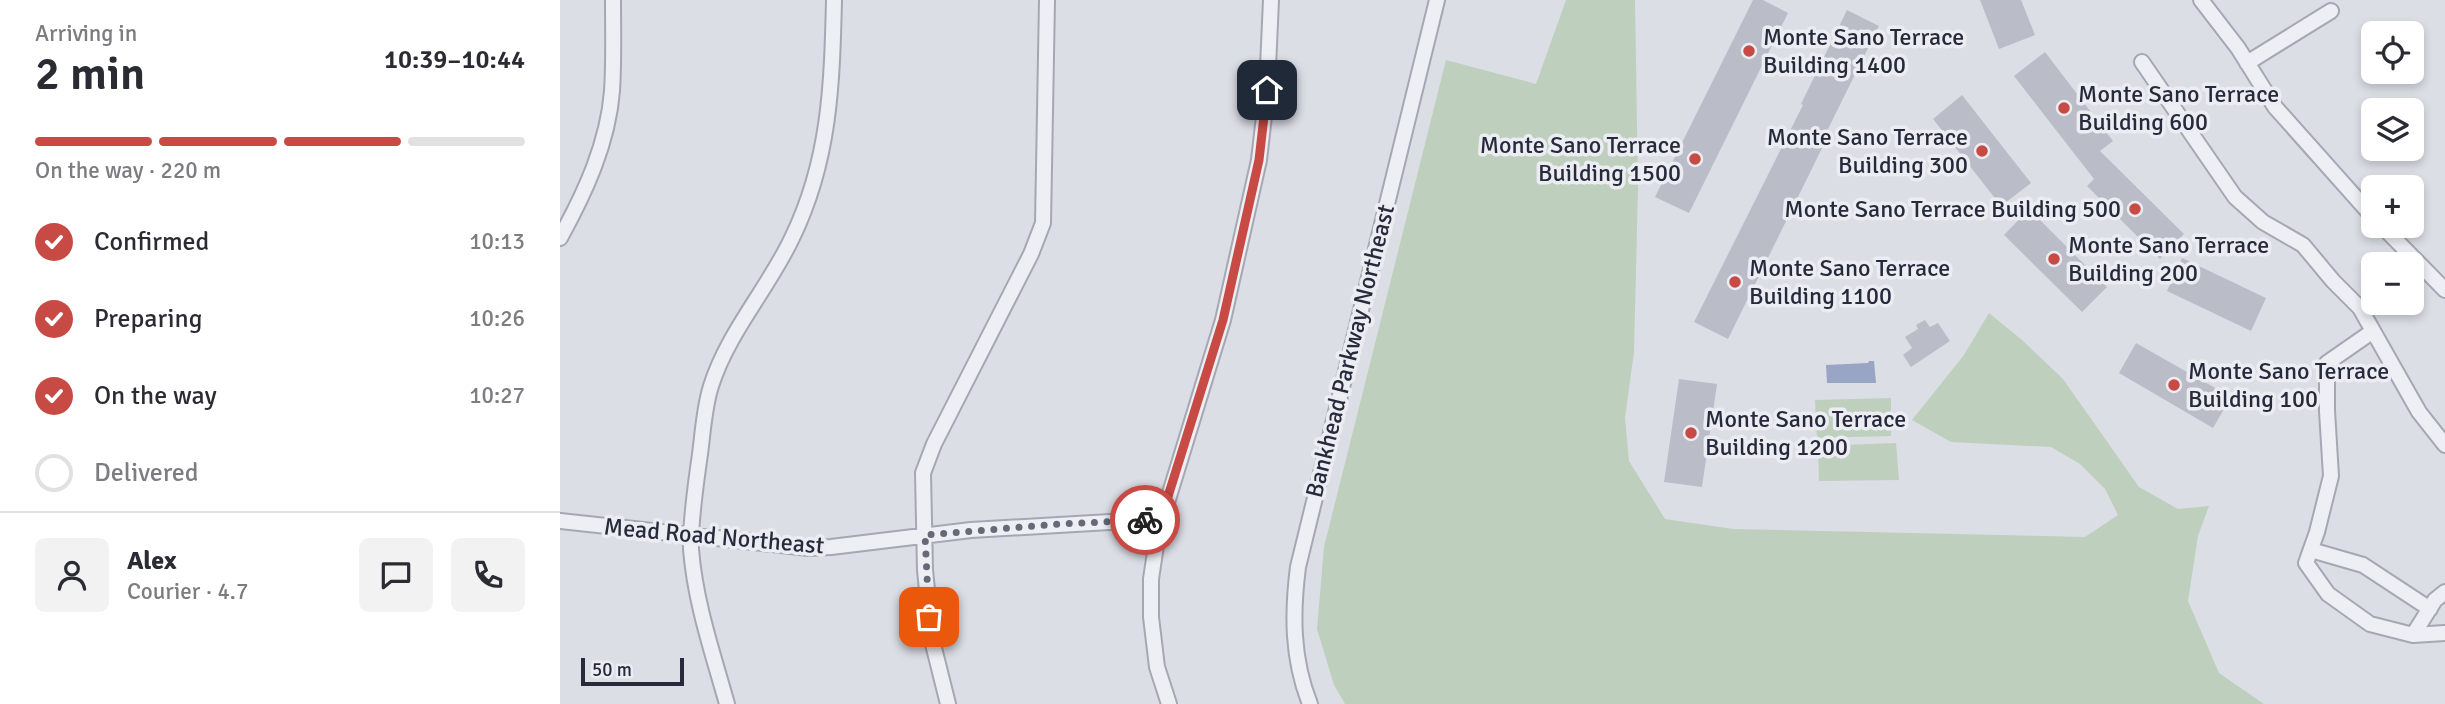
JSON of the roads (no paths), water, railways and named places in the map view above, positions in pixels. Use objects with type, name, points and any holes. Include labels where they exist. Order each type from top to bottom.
[{"type":"street","points":[[560,237],[591,177],[603,138],[612,94],[613,0]]},
{"type":"street","points":[[727,704],[701,610],[691,547],[699,457],[711,387],[719,363],[792,238],[803,214],[820,160],[828,123],[832,83],[834,0]]},
{"type":"street","points":[[948,704],[932,640],[923,473],[934,444],[1031,254],[1043,223],[1047,0]]},
{"type":"street","points":[[1169,704],[1157,667],[1151,617],[1151,579],[1161,519],[1223,320],[1259,160],[1267,90],[1271,0]]},
{"type":"street","name":"Bankhead Parkway Northeast","points":[[1310,704],[1297,663],[1294,634],[1298,567],[1437,0]]},
{"type":"street","points":[[2200,0],[2247,63],[2275,107],[2361,204]]},
{"type":"street","points":[[2247,63],[2331,11]]},
{"type":"street","points":[[2142,62],[2235,197],[2263,222],[2303,245],[2333,281],[2361,301]]},
{"type":"street","points":[[2392,238],[2403,252]]},
{"type":"street","points":[[2424,273],[2445,290]]},
{"type":"street","points":[[2369,315],[2373,331],[2419,412],[2445,445]]},
{"type":"street","points":[[2373,331],[2327,363],[2331,476],[2306,563],[2328,594],[2370,624],[2413,635],[2445,633]]},
{"type":"street","name":"Mead Road Northeast","points":[[560,521],[809,548],[1047,524],[1161,519]]},
{"type":"street","points":[[2311,550],[2363,565],[2430,608]]},
{"type":"street","points":[[2413,635],[2430,608],[2445,592]]},
{"type":"water","points":[[1874,361],[1876,383],[1827,383],[1826,365]]},
{"type":"place","name":"Monte Sano Terrace Building 1400","points":[[1749,51]]},
{"type":"place","name":"Monte Sano Terrace Building 600","points":[[2064,108]]},
{"type":"place","name":"Monte Sano Terrace Building 300","points":[[1982,151]]},
{"type":"place","name":"Monte Sano Terrace Building 1500","points":[[1695,159]]},
{"type":"place","name":"Monte Sano Terrace Building 500","points":[[2135,209]]},
{"type":"place","name":"Monte Sano Terrace Building 200","points":[[2054,259]]},
{"type":"place","name":"Monte Sano Terrace Building 1100","points":[[1735,282]]},
{"type":"place","name":"Monte Sano Terrace Building 100","points":[[2174,385]]},
{"type":"place","name":"Monte Sano Terrace Building 1200","points":[[1691,433]]}]
